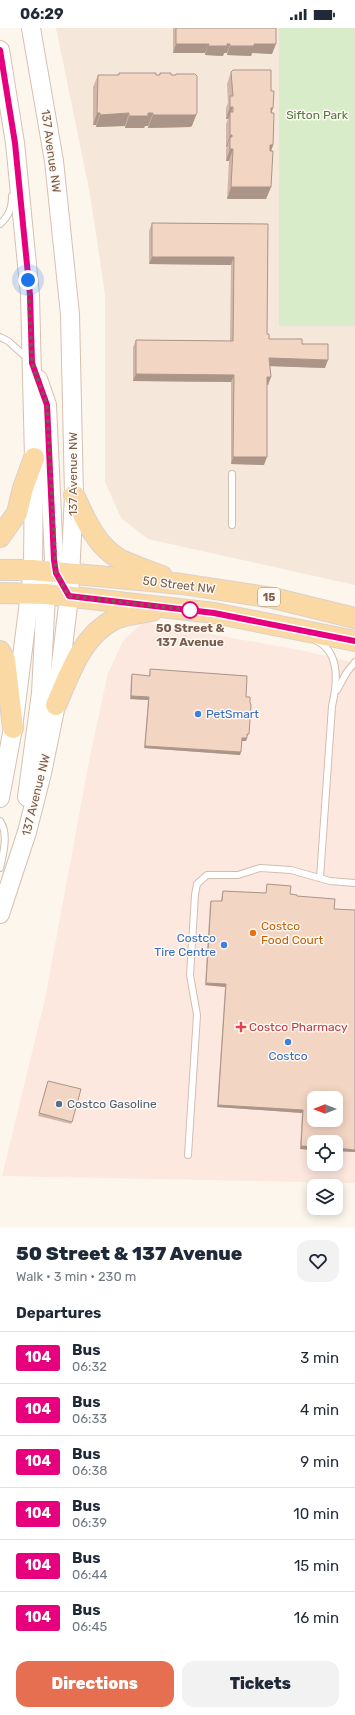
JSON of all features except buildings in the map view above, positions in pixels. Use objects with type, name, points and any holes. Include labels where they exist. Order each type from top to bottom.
[{"type":"main road","name":"137 Avenue NW","points":[[0,914],[28,832],[56,705],[69,596],[63,574],[74,495],[70,314],[54,161],[30,28]]},
{"type":"main road","points":[[0,50],[15,143],[30,295],[34,458],[33,570],[38,594],[41,694],[27,790],[28,832]]},
{"type":"main road","points":[[32,363],[47,405],[63,574]]},
{"type":"main road","points":[[0,537],[17,513],[23,488],[34,458]]},
{"type":"main road","points":[[74,495],[94,536],[118,557],[182,584]]},
{"type":"main road","name":"50 Street NW","points":[[0,570],[33,570],[182,584],[273,598],[355,618]]},
{"type":"main road","name":"50 Street NW","points":[[0,593],[69,596],[214,613],[355,641]]},
{"type":"main road","points":[[0,798],[38,594]]},
{"type":"main road","points":[[56,705],[80,652],[101,628],[114,619],[169,608]]},
{"type":"main road","points":[[0,650],[4,660],[13,728]]},
{"type":"lane","points":[[0,224],[10,211],[15,143]]},
{"type":"lane","points":[[0,337],[8,341],[23,353],[32,363]]},
{"type":"lane","points":[[232,474],[232,525]]},
{"type":"lane","points":[[257,622],[324,645],[332,655],[334,662],[336,691]]},
{"type":"lane","points":[[320,878],[332,706],[336,691],[346,672],[355,662]]},
{"type":"lane","points":[[0,822],[3,826],[4,840],[0,868]]},
{"type":"lane","points":[[188,1155],[197,1015],[190,974],[197,884],[201,879],[211,873],[238,875],[260,868],[290,870],[330,881],[355,884]]},
{"type":"shaded area","points":[[56,28],[279,28],[279,326],[355,326],[355,585],[148,539],[121,518],[105,482],[105,294],[90,194]]},
{"type":"shaded area","points":[[143,622],[305,651],[355,663],[355,1183],[343,1183],[343,1179],[307,1179],[307,1182],[2,1176],[45,999],[90,756],[108,673],[123,641]]},
{"type":"green space","name":"Sifton Park","points":[[279,28],[355,28],[355,326],[279,326]]},
{"type":"bus line","name":"104","points":[[0,50],[15,143],[30,295],[32,363],[47,405],[54,560],[56,573],[69,596],[214,613],[355,641]]},
{"type":"place","name":"50 Street & 137 Avenue","points":[[190,610]]},
{"type":"place","name":"PetSmart","points":[[198,714]]},
{"type":"place","name":"Costco Food Court","points":[[253,933]]},
{"type":"place","name":"Costco Tire Centre","points":[[224,945]]},
{"type":"place","name":"Costco Pharmacy","points":[[241,1027]]},
{"type":"place","name":"Costco","points":[[288,1042]]},
{"type":"place","name":"Costco Gasoline","points":[[59,1104]]},
{"type":"route","points":[[28,280],[30,295],[32,363],[47,405],[54,560],[56,573],[69,596],[190,610]]}]
